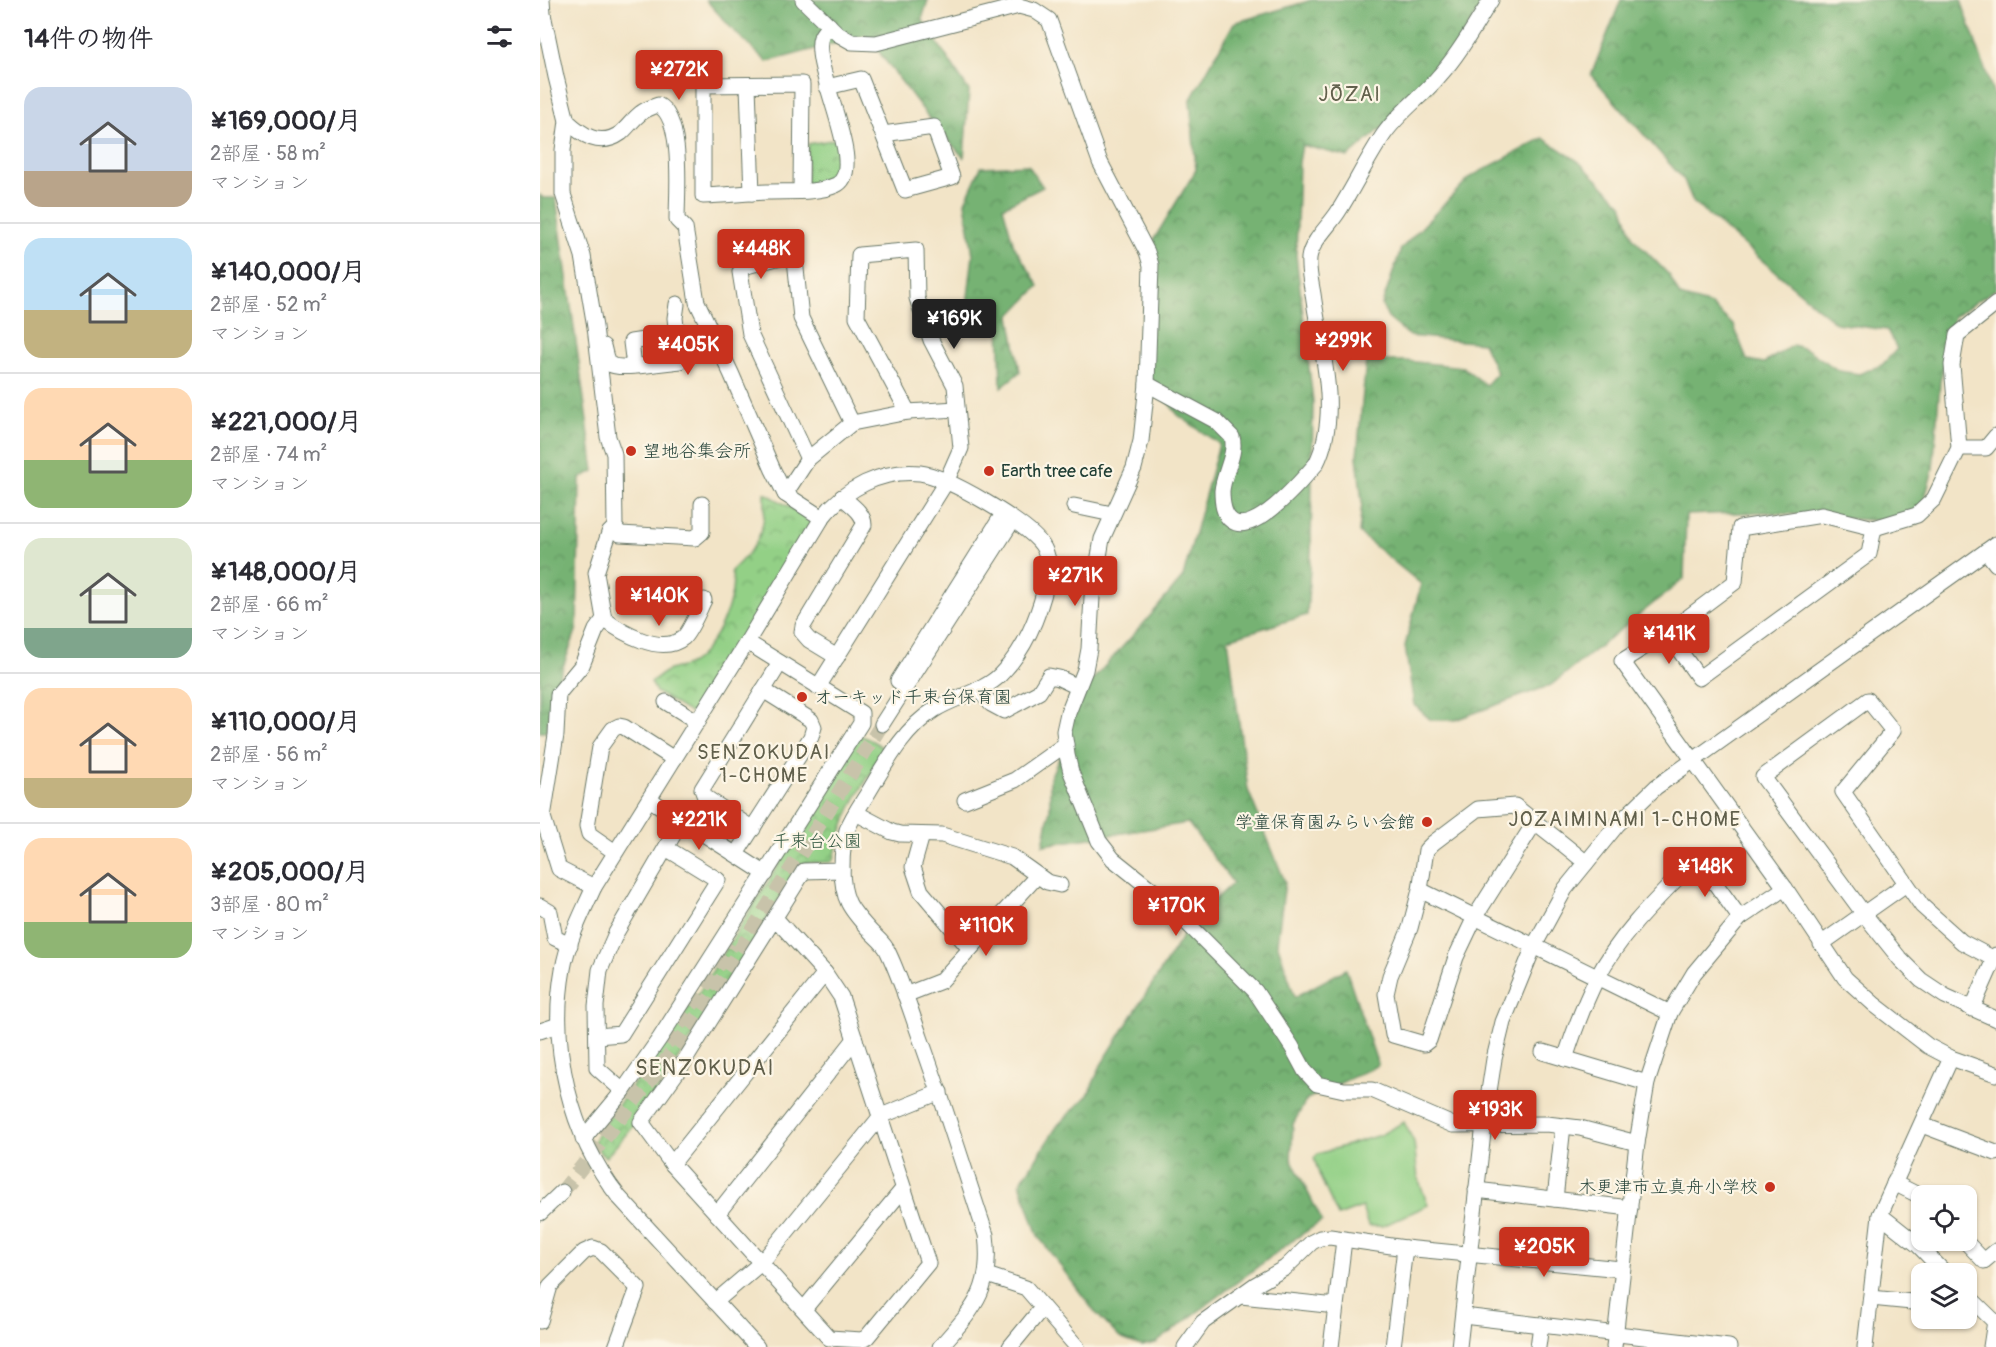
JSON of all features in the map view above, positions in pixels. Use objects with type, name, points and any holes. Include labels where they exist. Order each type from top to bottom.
[{"type":"street","points":[[542,0],[555,77],[567,121],[562,150],[563,194],[583,256],[595,327],[608,437],[614,454],[615,527],[620,534],[696,538],[702,532],[702,504]]},
{"type":"street","points":[[802,0],[838,34],[852,42],[876,43],[1019,6],[1034,10],[1049,20],[1100,162],[1147,252],[1151,265],[1147,384],[1141,441],[1134,468],[1102,539],[1091,605],[1089,649],[1085,670],[1066,723],[1066,744],[1071,772],[1096,835],[1106,852],[1162,898],[1255,992],[1292,1047],[1305,1071],[1317,1084],[1344,1090],[1372,1090],[1453,1125],[1547,1124],[1580,1128],[1637,1143]]},
{"type":"street","points":[[1147,384],[1216,421],[1232,437],[1233,448],[1222,492],[1224,510],[1230,520],[1236,523],[1252,521],[1269,512],[1316,464],[1320,456],[1328,419],[1328,400],[1324,354],[1314,305],[1309,257],[1384,134],[1408,105],[1440,75],[1471,33],[1491,0]]},
{"type":"street","points":[[801,190],[802,84],[703,85],[703,196],[801,190],[827,188],[838,184],[844,177],[847,167],[820,50],[821,37],[829,26]]},
{"type":"street","points":[[828,87],[861,79],[904,190],[952,177],[934,127],[883,134]]},
{"type":"street","points":[[748,86],[752,193]]},
{"type":"street","points":[[567,121],[582,135],[595,139],[609,139],[620,133],[642,112],[658,105],[665,108],[675,132],[677,220],[685,228],[697,302],[785,494],[822,518]]},
{"type":"street","points":[[818,687],[946,482],[961,448],[955,386],[931,340],[917,298],[916,250],[859,255],[857,316],[908,412]]},
{"type":"street","points":[[808,459],[750,334],[740,272],[742,267],[788,255],[795,259],[801,318],[852,423]]},
{"type":"street","points":[[595,327],[600,333],[606,358],[617,368],[681,361],[675,318],[677,304]]},
{"type":"street","points":[[1996,304],[1957,334],[1952,365],[1959,448],[1934,499],[1917,515],[1874,528],[1822,515],[1740,528],[1735,582],[1667,633],[1622,661],[1785,888],[1845,978],[1875,1005],[1928,1046],[1951,1058],[1996,1074]]},
{"type":"street","points":[[634,366],[631,342],[677,335]]},
{"type":"street","points":[[785,494],[808,459],[852,423],[908,412],[957,409]]},
{"type":"street","points":[[1959,448],[1986,448],[1996,436]]},
{"type":"street","points":[[757,1347],[619,1197],[601,1172],[583,1139],[567,1084],[558,1025],[563,968],[575,928],[594,887],[822,518],[842,497],[867,482],[892,474],[922,473],[946,482],[1034,534],[1044,548],[1048,564],[1047,581],[1024,647],[997,679],[949,701],[917,722],[901,741],[856,813],[848,828],[843,847],[844,891],[850,910],[887,949],[940,1092],[986,1235],[987,1275],[982,1294],[970,1313],[940,1347]]},
{"type":"street","points":[[837,657],[809,640],[802,632],[803,626],[864,525],[861,514],[842,497]]},
{"type":"street","points":[[1074,506],[1112,514]]},
{"type":"street","points":[[879,722],[933,623],[1008,517]]},
{"type":"street","points":[[594,887],[559,869],[543,817],[556,735],[558,694],[582,665],[604,619],[596,573],[609,533],[615,527]]},
{"type":"street","points":[[1667,633],[1699,678],[1869,554],[1874,528]]},
{"type":"street","points":[[1459,1347],[1484,1124],[1494,1059],[1503,1022],[1534,945],[1565,889],[1624,817],[1656,787],[1991,548],[1996,564]]},
{"type":"street","points":[[604,619],[621,632],[647,642],[670,644],[683,638],[704,600]]},
{"type":"street","points":[[583,1139],[623,1091],[766,874],[861,723],[861,713],[747,642]]},
{"type":"street","points":[[753,829],[705,797],[702,789],[780,663]]},
{"type":"street","points":[[978,689],[991,704],[1004,711],[1039,692],[1049,676],[1078,687]]},
{"type":"street","points":[[736,854],[812,736],[814,727],[811,720],[763,690]]},
{"type":"street","points":[[1972,1010],[1995,958],[1962,942],[1922,906],[1844,792],[1893,731],[1868,700],[1762,777],[1882,938],[1921,980],[1945,996],[1972,1010],[1996,1019]]},
{"type":"street","points":[[666,702],[698,722]]},
{"type":"street","points":[[615,852],[589,834],[587,826],[600,747],[613,729],[619,726],[674,759]]},
{"type":"street","points":[[965,800],[1015,780],[1066,744]]},
{"type":"street","points":[[649,799],[766,874]]},
{"type":"street","points":[[1535,822],[1475,917],[1456,957],[1429,1040],[1424,1044],[1393,1035],[1386,994],[1390,976],[1410,928],[1420,890],[1426,850],[1478,808],[1515,806],[1535,822],[1586,863]]},
{"type":"street","points":[[856,813],[892,832],[942,835],[1012,857],[1047,882],[1060,885]]},
{"type":"street","points":[[623,1091],[597,1068],[596,1006],[600,970],[616,933],[682,820]]},
{"type":"street","points":[[922,835],[914,867],[921,891],[970,949]]},
{"type":"street","points":[[597,1036],[621,1034],[718,880],[666,848]]},
{"type":"street","points":[[1565,1059],[1579,1016],[1609,958],[1650,906],[1697,858],[1740,918]]},
{"type":"street","points":[[775,918],[825,973],[841,997],[928,1263],[867,1337],[862,1340],[829,1338],[672,1164],[641,1122],[682,1065],[804,871],[842,870]]},
{"type":"street","points":[[905,996],[941,981],[1037,876]]},
{"type":"street","points":[[1821,944],[1906,884]]},
{"type":"street","points":[[1615,1340],[1637,1143],[1647,1083],[1670,1013],[1694,973],[1740,918],[1785,888]]},
{"type":"street","points":[[1420,890],[1670,1013]]},
{"type":"street","points":[[540,906],[550,912],[555,938],[570,945]]},
{"type":"street","points":[[672,1164],[825,973]]},
{"type":"street","points":[[540,1032],[558,1025]]},
{"type":"street","points":[[717,1214],[855,1039]]},
{"type":"street","points":[[1543,1052],[1647,1083]]},
{"type":"street","points":[[1865,1347],[1880,1215],[1951,1058]]},
{"type":"street","points":[[716,1302],[762,1262],[881,1116],[940,1092]]},
{"type":"street","points":[[1922,1125],[1996,1153]]},
{"type":"street","points":[[1555,1199],[1563,1126]]},
{"type":"street","points":[[1894,1183],[1911,1192]]},
{"type":"street","points":[[540,1200],[559,1189],[540,1213]]},
{"type":"street","points":[[804,1309],[903,1189]]},
{"type":"street","points":[[1476,1190],[1630,1208]]},
{"type":"street","points":[[1880,1215],[1918,1245],[1935,1263]]},
{"type":"street","points":[[1185,1347],[1203,1322],[1285,1268],[1312,1242],[1320,1238],[1330,1237],[1405,1248],[1622,1269]]},
{"type":"street","points":[[1331,1347],[1344,1240]]},
{"type":"street","points":[[540,1321],[550,1286],[584,1252],[593,1248],[601,1251],[638,1288],[616,1347]]},
{"type":"street","points":[[1393,1347],[1405,1248]]},
{"type":"street","points":[[1974,1251],[1983,1261],[1996,1251]]},
{"type":"street","points":[[987,1275],[1026,1288],[1077,1347]]},
{"type":"street","points":[[1241,1296],[1336,1306]]},
{"type":"street","points":[[1871,1298],[1911,1302]]},
{"type":"street","points":[[1010,1347],[1042,1308]]},
{"type":"street","points":[[1977,1310],[1995,1322],[1991,1347]]},
{"type":"street","points":[[1463,1316],[1541,1325],[1615,1340],[1729,1347]]},
{"type":"street","points":[[1539,1347],[1541,1325]]},
{"type":"green space","points":[[706,0],[928,0],[922,19],[969,91],[964,158],[933,123],[866,35],[767,62]]},
{"type":"green space","points":[[1312,0],[1484,0],[1430,92],[1403,110],[1348,157],[1302,145],[1299,162],[1296,255],[1313,401],[1311,552],[1307,615],[1228,639],[1248,790],[1285,882],[1277,943],[1295,997],[1346,969],[1378,1065],[1307,1099],[1293,1124],[1291,1158],[1322,1221],[1156,1343],[1141,1346],[1120,1338],[1094,1311],[1038,1236],[1020,1183],[1058,1125],[1088,1095],[1101,1065],[1192,921],[1233,883],[1188,823],[1043,845],[1050,809],[1050,778],[1061,754],[1074,700],[1183,577],[1219,444],[1178,415],[1137,363],[1154,239],[1196,170],[1190,101],[1234,23]]},
{"type":"green space","points":[[1621,0],[1961,0],[1996,101],[1996,289],[1954,316],[1940,382],[1933,469],[1918,524],[1764,512],[1686,515],[1684,579],[1551,685],[1455,720],[1431,720],[1414,705],[1405,646],[1421,584],[1359,533],[1362,502],[1357,456],[1366,361],[1406,361],[1463,367],[1486,385],[1497,373],[1483,343],[1410,336],[1388,318],[1382,305],[1401,249],[1470,177],[1543,138],[1578,161],[1622,204],[1633,238],[1669,275],[1680,296],[1711,305],[1734,326],[1747,360],[1764,363],[1793,345],[1808,350],[1839,371],[1859,374],[1882,365],[1897,349],[1887,330],[1836,323],[1693,202],[1684,180],[1591,75]]},
{"type":"green space","points":[[837,139],[841,171],[832,179],[806,184],[808,144]]},
{"type":"green space","points":[[1028,165],[1043,187],[1003,207],[1014,246],[1039,286],[1010,316],[1020,372],[1001,387],[999,323],[970,327],[967,305],[973,255],[965,202],[981,167]]},
{"type":"green space","points":[[540,195],[543,198],[556,198],[594,471],[580,478],[577,628],[554,692],[546,732],[540,732]]},
{"type":"green space","points":[[765,493],[811,519],[812,522],[695,712],[690,713],[656,692],[651,682],[667,671],[693,662],[716,634],[728,607],[733,582],[731,571],[754,545],[762,528]]},
{"type":"green space","name":"千束台公園","points":[[862,736],[879,745],[884,753],[847,816],[834,859],[831,862],[801,863],[734,973],[635,1124],[606,1157],[601,1154],[594,1142],[596,1136],[700,991],[858,737]]},
{"type":"green space","points":[[1404,1122],[1414,1142],[1418,1178],[1428,1205],[1383,1226],[1368,1226],[1362,1207],[1338,1216],[1314,1158],[1318,1154],[1380,1135]]},
{"type":"tunnel","points":[[562,1192],[674,1050],[712,995],[882,724]]},
{"type":"tunnel","points":[[666,1044],[732,944]]},
{"type":"place","name":"望地谷集会所","points":[[631,451]]},
{"type":"place","name":"Earth tree cafe","points":[[989,471]]},
{"type":"place","name":"オーキッド千束台保育園","points":[[802,697]]},
{"type":"place","name":"学童保育園みらい会館","points":[[1427,822]]},
{"type":"place","name":"木更津市立真舟小学校","points":[[1770,1187]]},
{"type":"district","name":"JŌZAI","points":[[1350,94]]},
{"type":"district","name":"SENZOKUDAI 1-CHOME","points":[[764,764]]},
{"type":"district","name":"JOZAIMINAMI 1-CHOME","points":[[1625,819]]},
{"type":"district","name":"SENZOKUDAI","points":[[705,1068]]}]
